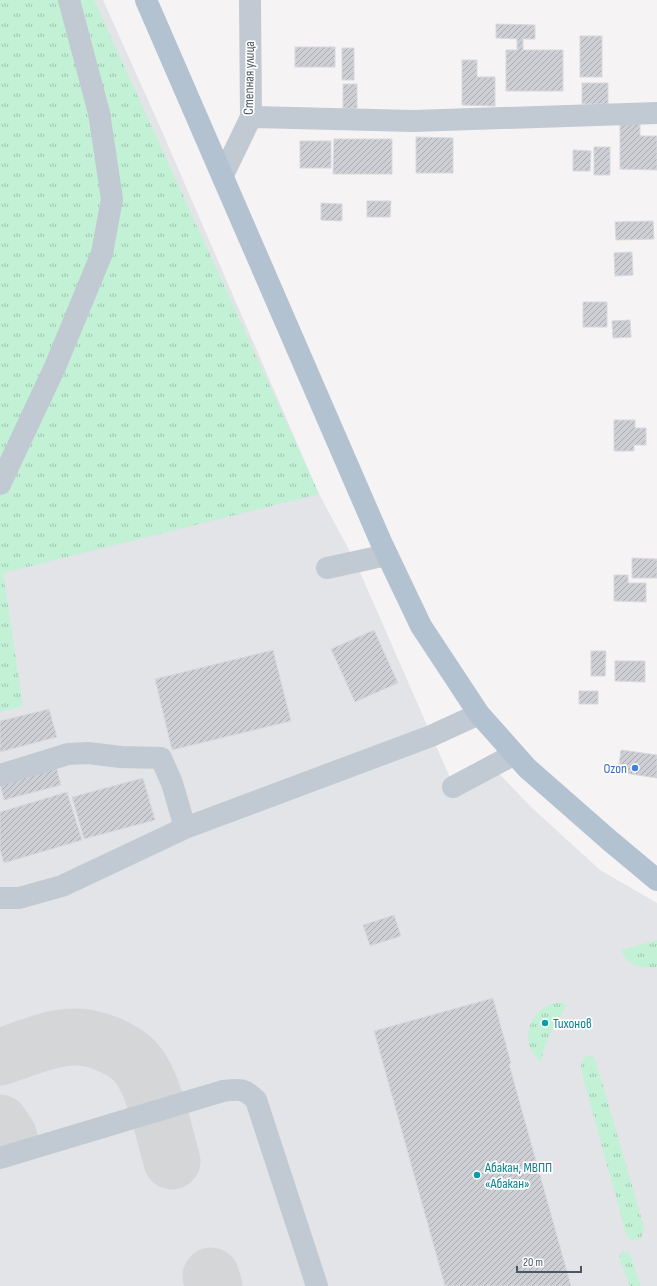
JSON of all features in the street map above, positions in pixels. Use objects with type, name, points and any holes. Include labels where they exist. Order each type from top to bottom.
[{"type":"main road","points":[[146,0],[387,554],[421,626],[479,714],[526,768],[657,880]]},
{"type":"street","points":[[0,484],[55,367],[102,254],[112,198],[100,113],[69,0]]},
{"type":"street","name":"Степная улица","points":[[223,176],[251,117],[250,0]]},
{"type":"street","points":[[251,117],[413,120],[657,113]]},
{"type":"street","points":[[327,568],[387,554]]},
{"type":"street","points":[[0,898],[19,898],[62,886],[185,828],[431,736],[479,714]]},
{"type":"street","points":[[0,775],[68,754],[88,753],[120,757],[161,758],[172,782],[185,828]]},
{"type":"street","points":[[453,788],[513,754]]},
{"type":"street","points":[[0,1158],[223,1091],[239,1089],[248,1092],[256,1100],[317,1286]]},
{"type":"shaded area","points":[[0,0],[103,0],[161,129],[319,494],[355,561],[451,780],[487,761],[531,807],[600,870],[657,903],[657,1286],[0,1286]]},
{"type":"green space","points":[[0,0],[94,0],[319,494],[3,573],[23,706],[0,712]]},
{"type":"green space","points":[[657,940],[657,967],[641,967],[635,965],[627,960],[622,950]]},
{"type":"green space","points":[[562,1003],[567,1006],[548,1039],[541,1062],[535,1056],[529,1045],[529,1029],[535,1015],[547,1005]]},
{"type":"green space","points":[[585,1056],[594,1057],[596,1062],[644,1227],[641,1239],[630,1240],[625,1231],[581,1069],[581,1064]]},
{"type":"green space","points":[[622,1251],[630,1253],[641,1286],[630,1286],[619,1257]]},
{"type":"building","points":[[496,24],[535,25],[535,39],[523,39],[523,50],[563,50],[563,91],[506,91],[506,50],[517,50],[517,39],[496,38]]},
{"type":"building","points":[[580,36],[602,36],[602,77],[580,77]]},
{"type":"building","points":[[295,47],[335,47],[335,67],[295,67]]},
{"type":"building","points":[[342,48],[354,48],[354,80],[342,80]]},
{"type":"building","points":[[462,60],[477,60],[477,77],[495,77],[495,106],[462,105]]},
{"type":"building","points":[[582,83],[608,83],[608,104],[582,104]]},
{"type":"building","points":[[343,84],[357,84],[357,108],[343,109]]},
{"type":"building","points":[[620,123],[640,123],[640,136],[657,136],[657,170],[620,169]]},
{"type":"building","points":[[416,137],[453,138],[453,173],[416,173]]},
{"type":"building","points":[[334,139],[392,139],[392,174],[333,174]]},
{"type":"building","points":[[300,141],[331,141],[331,168],[300,168]]},
{"type":"building","points":[[594,147],[610,147],[610,175],[594,175]]},
{"type":"building","points":[[573,150],[591,151],[590,171],[573,171]]},
{"type":"building","points":[[367,201],[391,201],[390,217],[367,217]]},
{"type":"building","points":[[321,203],[342,204],[342,221],[321,220]]},
{"type":"building","points":[[653,221],[654,239],[616,240],[615,222]]},
{"type":"building","points":[[632,252],[633,275],[615,276],[614,253]]},
{"type":"building","points":[[583,302],[607,302],[607,327],[583,327]]},
{"type":"building","points":[[630,320],[631,337],[613,338],[612,321]]},
{"type":"building","points":[[614,420],[635,420],[635,428],[646,428],[646,445],[634,445],[634,451],[614,451]]},
{"type":"building","points":[[632,558],[657,559],[657,578],[632,578]]},
{"type":"building","points":[[614,575],[628,575],[628,583],[646,583],[646,602],[614,601]]},
{"type":"building","points":[[374,630],[398,683],[355,702],[331,649]]},
{"type":"building","points":[[273,650],[291,721],[172,750],[155,679]]},
{"type":"building","points":[[591,651],[606,651],[605,676],[591,676]]},
{"type":"building","points":[[615,661],[645,661],[645,682],[615,681]]},
{"type":"building","points":[[579,691],[598,691],[598,704],[579,704]]},
{"type":"building","points":[[49,709],[57,737],[0,752],[0,721]]},
{"type":"building","points":[[621,750],[657,755],[657,778],[618,772]]},
{"type":"building","points":[[56,766],[61,785],[4,800],[0,784]]},
{"type":"building","points":[[143,778],[155,820],[84,839],[72,797]]},
{"type":"building","points":[[67,792],[82,840],[4,863],[0,850],[0,812]]},
{"type":"building","points":[[394,915],[401,936],[370,946],[363,925]]},
{"type":"building","name":"Абакан, МВПП «Абакан»","points":[[493,998],[511,1063],[509,1064],[571,1286],[445,1286],[374,1031]]},
{"type":"taxiway","points":[[0,1057],[46,1041],[74,1037],[92,1039],[120,1050],[136,1062],[146,1079],[159,1114],[172,1161]]},
{"type":"taxiway","points":[[0,1123],[9,1137]]},
{"type":"taxiway","points":[[211,1276],[214,1286]]},
{"type":"place","name":"Ozon","points":[[635,768]]},
{"type":"place","name":"Тихонов","points":[[545,1023]]},
{"type":"place","name":"Абакан, МВПП «Абакан»","points":[[477,1175]]}]
